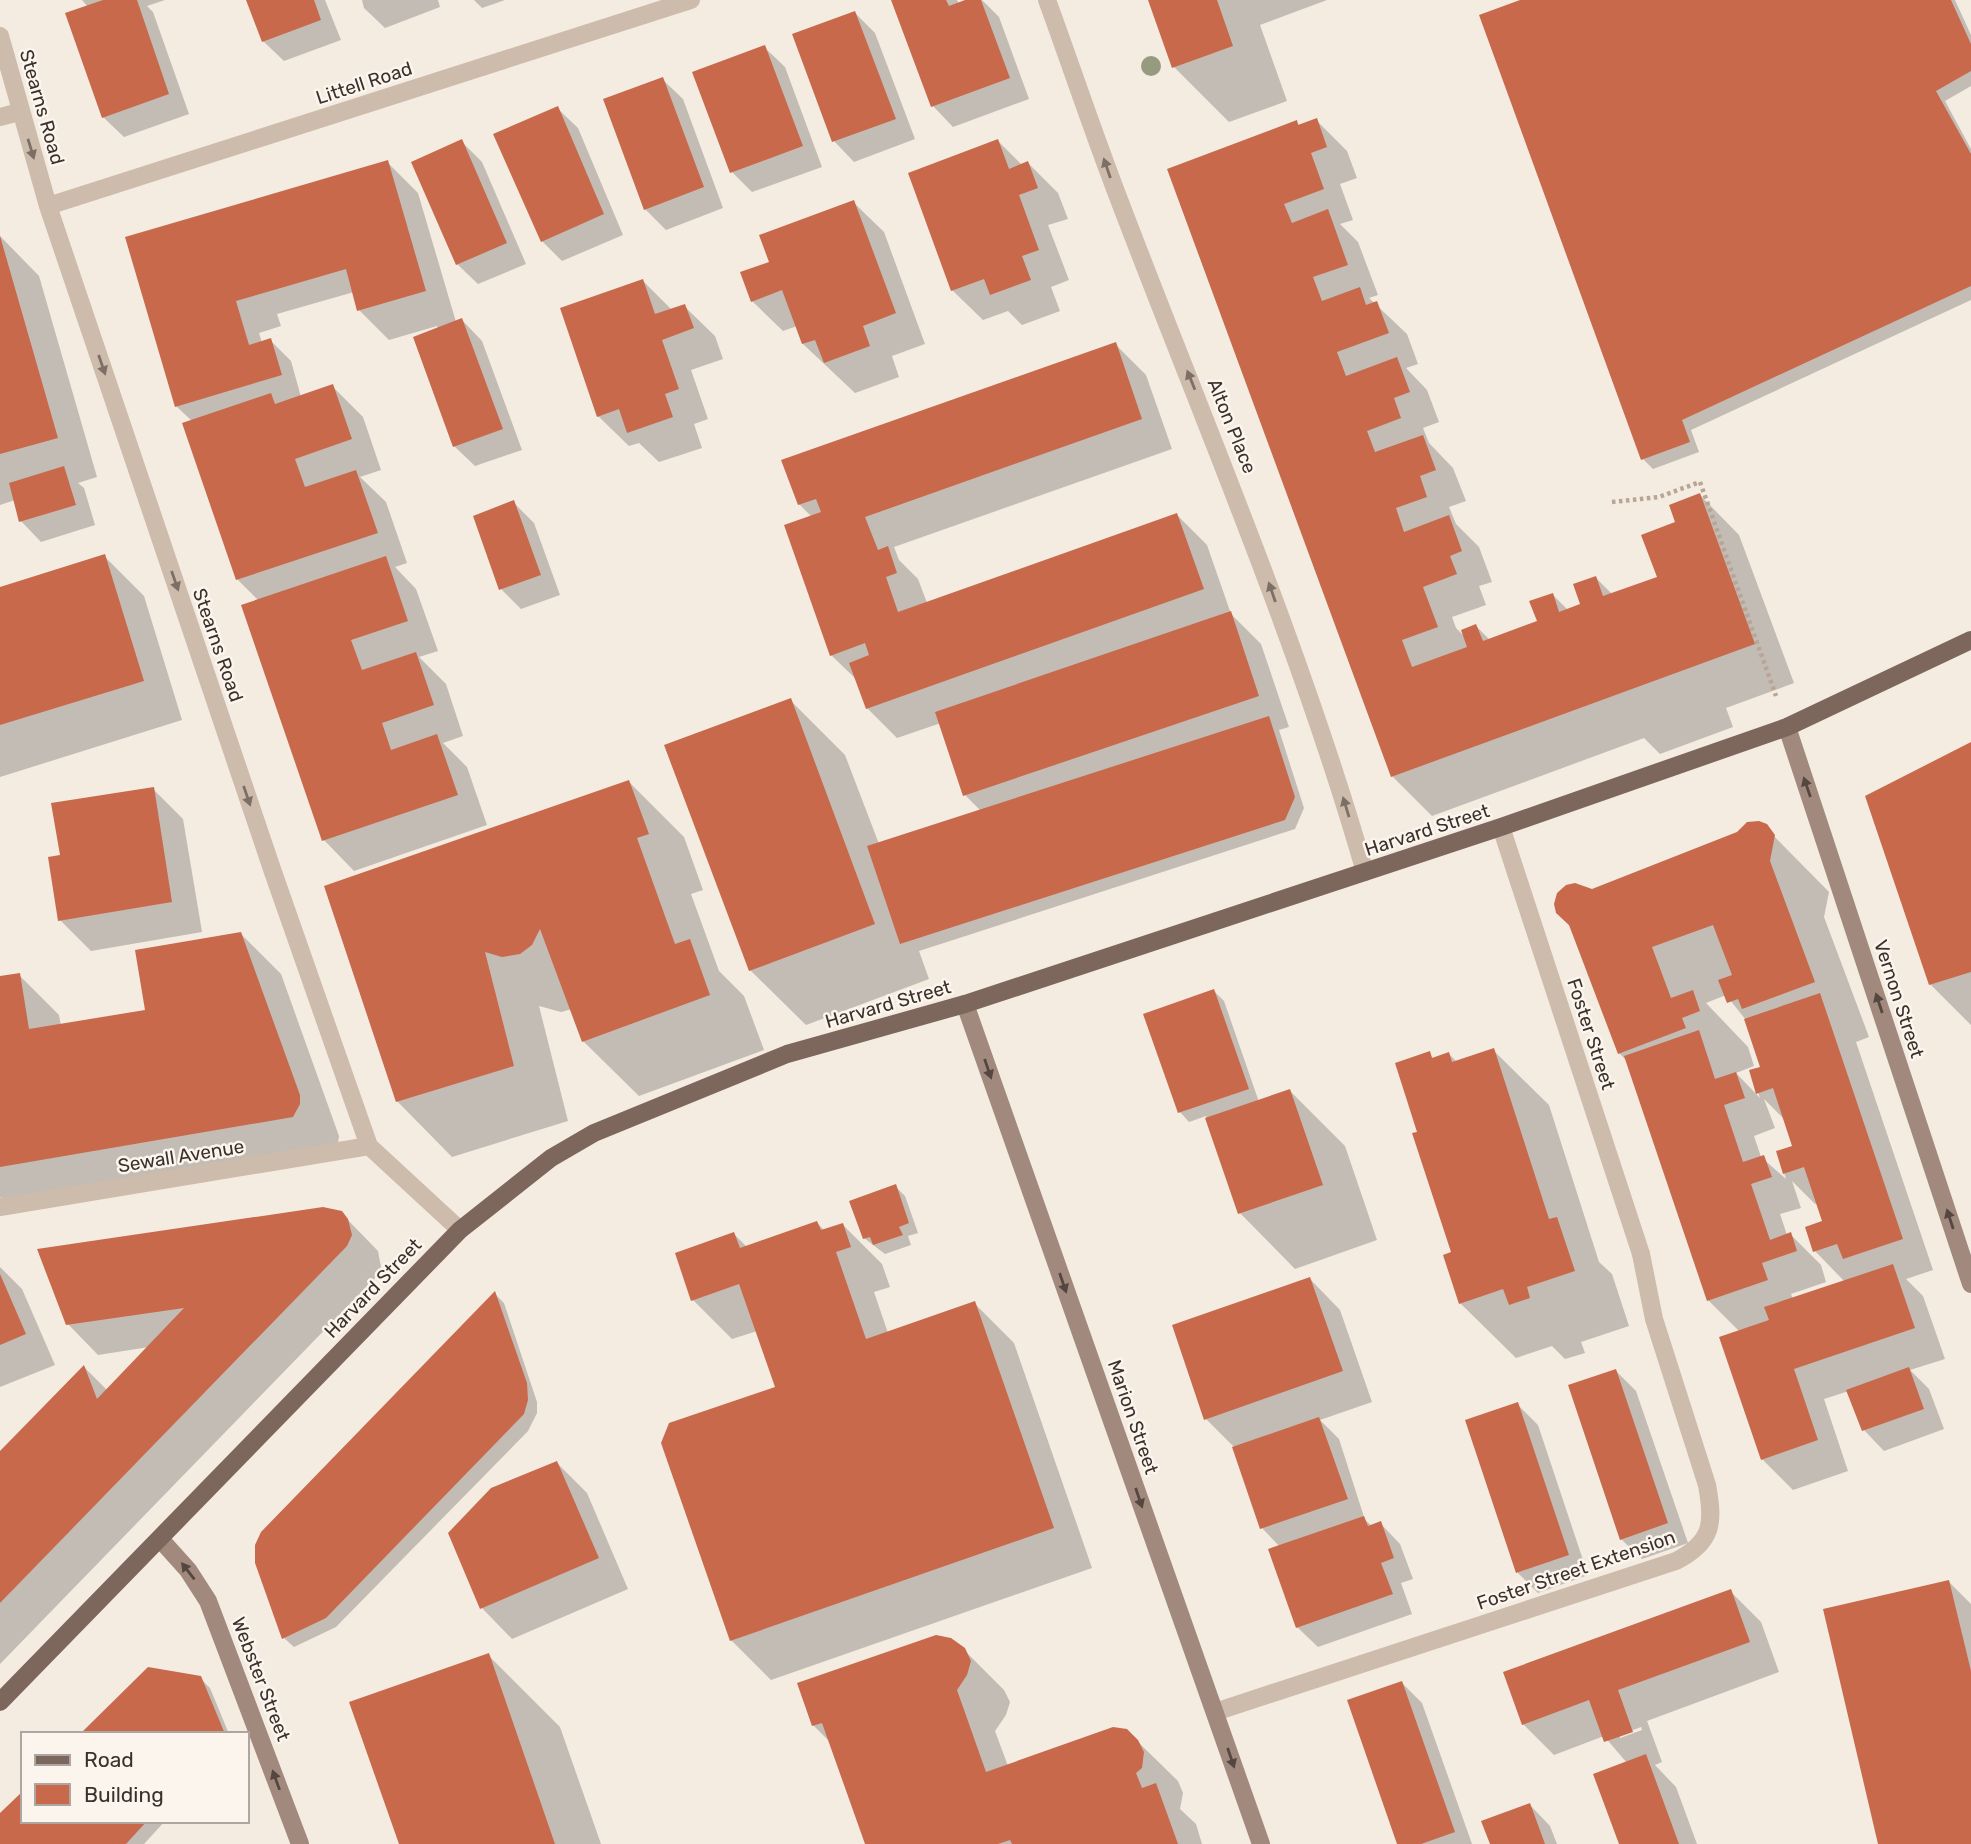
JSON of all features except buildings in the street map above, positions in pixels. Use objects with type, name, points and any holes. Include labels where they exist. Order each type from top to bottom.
[{"type":"main road","name":"Harvard Street","points":[[0,1702],[162,1540],[389,1299],[460,1230],[551,1158],[594,1133],[787,1054],[965,1004],[1501,828],[1787,727],[1971,640]]},
{"type":"street","name":"Littell Road","points":[[48,206],[691,0]]},
{"type":"street","name":"Alton Place","points":[[1046,0],[1114,187],[1251,533],[1342,792],[1365,873]]},
{"type":"street","name":"Stearns Road","points":[[0,36],[19,112],[48,206],[272,872],[369,1146],[460,1230]]},
{"type":"street","points":[[0,117],[19,112]]},
{"type":"street","name":"Vernon Street","points":[[1787,727],[1971,1284]]},
{"type":"street","name":"Foster Street","points":[[1501,828],[1642,1254]]},
{"type":"street","name":"Marion Street","points":[[965,1004],[1261,1844]]},
{"type":"street","name":"Sewall Avenue","points":[[0,1207],[369,1146]]},
{"type":"street","name":"Foster Street Extension","points":[[1215,1712],[1676,1561],[1696,1551],[1707,1535],[1712,1514],[1709,1495],[1654,1319],[1642,1254]]},
{"type":"street","name":"Webster Street","points":[[162,1540],[188,1570],[208,1601],[300,1844]]},
{"type":"path","points":[[1612,502],[1659,498],[1700,482],[1787,727]]}]
